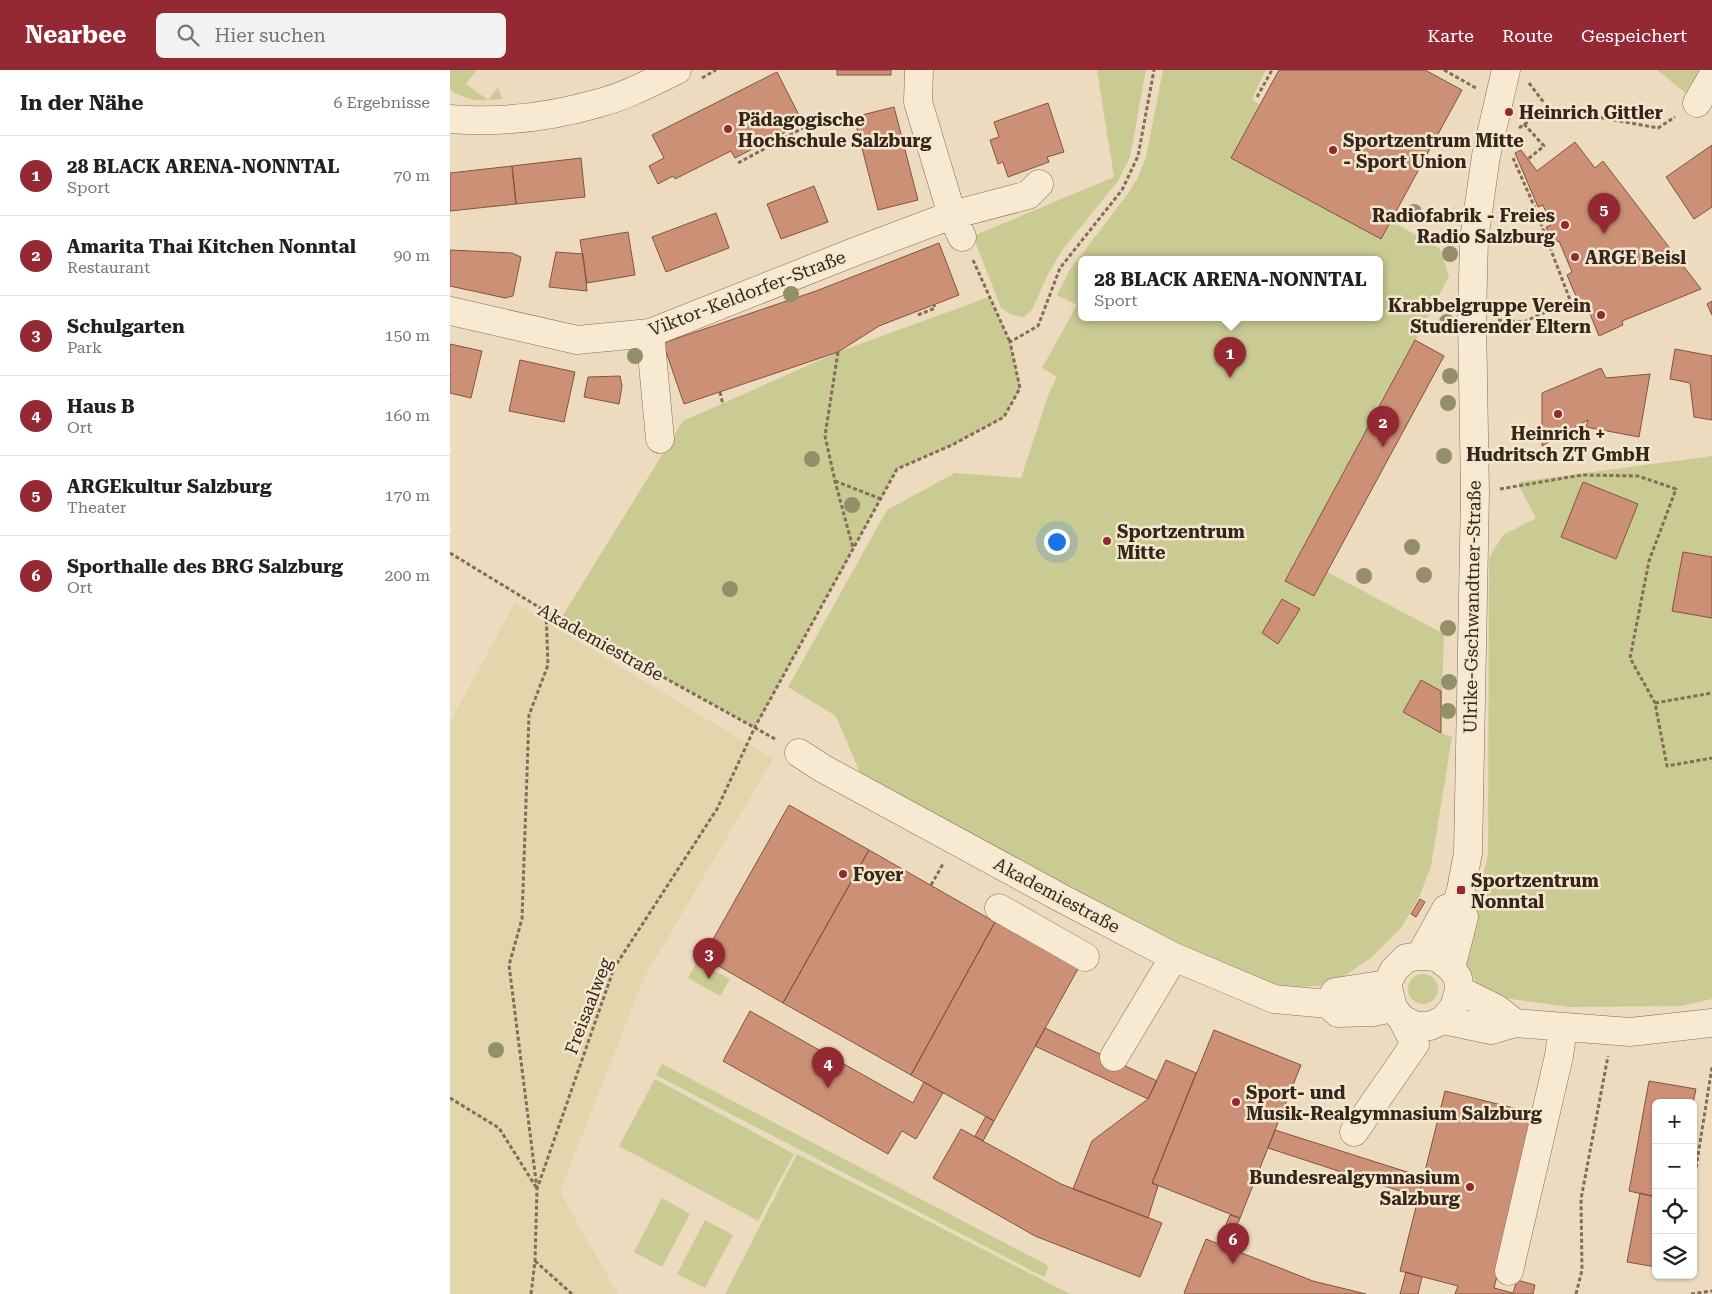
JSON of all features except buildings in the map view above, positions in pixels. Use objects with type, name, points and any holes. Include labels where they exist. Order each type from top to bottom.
[{"type":"street","points":[[450,105],[463,120],[534,116],[599,103],[641,88],[677,70]]},
{"type":"street","points":[[919,70],[918,102],[957,226]]},
{"type":"street","name":"Ulrike-Gschwandtner-Straße","points":[[1455,979],[1464,917],[1456,906],[1468,853],[1474,494],[1472,318],[1474,240],[1486,156],[1517,76]]},
{"type":"street","points":[[1697,103],[1712,77]]},
{"type":"street","name":"Viktor-Keldorfer-Straße","points":[[450,311],[578,340],[650,333],[854,252],[957,226],[1028,195],[1038,184]]},
{"type":"street","points":[[650,333],[660,439]]},
{"type":"street","name":"Akademiestraße","points":[[800,753],[822,768],[1174,957],[1274,999],[1328,1004],[1335,992],[1394,1004],[1416,1026],[1430,1026],[1443,1020],[1491,1030],[1516,1024],[1630,1032],[1712,1023]]},
{"type":"street","points":[[1042,932],[1061,898]]},
{"type":"street","points":[[1420,956],[1446,909],[1456,906]]},
{"type":"street","points":[[999,908],[1084,957]]},
{"type":"street","points":[[1354,1132],[1415,1044],[1394,1004],[1394,970],[1406,958],[1420,956],[1437,957],[1455,979],[1516,1024]]},
{"type":"street","points":[[1114,1057],[1174,957]]},
{"type":"street","points":[[1443,1020],[1454,1007],[1455,979]]},
{"type":"street","points":[[1509,1271],[1559,1056],[1563,1027]]},
{"type":"path","points":[[1010,342],[1038,326],[1060,268],[1122,190],[1138,156],[1154,70]]},
{"type":"path","points":[[1257,97],[1272,70]]},
{"type":"path","points":[[1444,70],[1478,88]]},
{"type":"path","points":[[1517,76],[1548,108],[1658,128],[1697,103]]},
{"type":"path","points":[[1517,129],[1548,108]]},
{"type":"path","points":[[738,163],[812,123]]},
{"type":"path","points":[[1524,124],[1544,146],[1528,159]]},
{"type":"path","points":[[1472,318],[1524,322],[1570,300],[1535,208],[1512,155]]},
{"type":"path","points":[[1514,217],[1535,208]]},
{"type":"path","name":"Freisaalweg","points":[[531,1294],[535,1261],[537,1190],[614,968],[717,808],[755,727],[897,469],[952,445],[1004,417],[1020,388],[1010,342],[957,226]]},
{"type":"path","points":[[918,315],[935,308],[934,305]]},
{"type":"path","points":[[838,352],[825,436],[853,548]]},
{"type":"path","points":[[720,392],[723,405]]},
{"type":"path","points":[[1474,494],[1582,475],[1638,476],[1676,490],[1649,561],[1630,658],[1655,703],[1667,766],[1712,758]]},
{"type":"path","points":[[835,481],[880,498]]},
{"type":"path","name":"Akademiestraße","points":[[450,552],[546,612],[755,727]]},
{"type":"path","points":[[537,1190],[508,965],[522,919],[529,715],[548,665],[546,612]]},
{"type":"path","points":[[1655,703],[1712,693]]},
{"type":"path","points":[[931,885],[947,856]]},
{"type":"path","points":[[1576,1294],[1582,1270],[1580,1199],[1611,1032]]},
{"type":"path","points":[[1697,1162],[1712,1066]]},
{"type":"path","points":[[450,1098],[499,1128],[537,1190]]},
{"type":"path","points":[[535,1261],[572,1294]]},
{"type":"path","points":[[1691,1294],[1712,1291]]},
{"type":"shaded area","points":[[515,603],[773,759],[643,980],[560,1192],[618,1294],[450,1294],[450,722]]},
{"type":"green space","points":[[450,70],[474,70],[476,71],[466,84],[488,100],[469,99],[450,90]]},
{"type":"green space","points":[[1097,70],[1146,70],[1130,157],[1118,181],[1063,249],[1048,274],[1032,310],[1024,317],[1012,315],[1001,308],[973,236],[1114,177]]},
{"type":"green space","name":"Sportzentrum Mitte","points":[[1163,70],[1266,70],[1252,99],[1391,221],[1440,249],[1449,276],[1416,340],[1444,356],[1327,572],[1444,634],[1441,733],[1452,737],[1431,866],[1419,898],[1401,928],[1371,958],[1331,985],[1282,988],[1180,948],[860,773],[836,716],[788,687],[887,510],[955,473],[1021,478],[1049,393],[1057,377],[1042,368],[1077,305],[1057,295],[1069,271],[1078,259],[1078,321],[1383,321],[1383,256],[1080,256],[1137,179],[1146,157]]},
{"type":"green space","points":[[1657,70],[1705,70],[1692,98]]},
{"type":"green space","points":[[498,87],[502,99],[488,100]]},
{"type":"green space","points":[[989,297],[1010,342],[1020,388],[1004,417],[952,445],[897,469],[755,727],[560,620],[683,421],[838,352]]},
{"type":"green space","points":[[1712,456],[1712,999],[1680,1006],[1569,1007],[1496,997],[1477,984],[1467,967],[1465,949],[1488,855],[1489,558],[1503,535],[1536,518],[1519,486],[1519,482]]},
{"type":"green space","points":[[697,961],[730,979],[720,996],[688,978]]},
{"type":"green space","points":[[1423,974],[1434,978],[1438,989],[1434,1000],[1423,1004],[1412,1000],[1408,989],[1412,978]]},
{"type":"green space","points":[[662,1064],[1049,1266],[1044,1277],[656,1075]]},
{"type":"green space","points":[[655,1079],[794,1154],[758,1221],[619,1146]]},
{"type":"green space","points":[[797,1154],[1070,1294],[725,1294]]},
{"type":"green space","points":[[662,1198],[690,1214],[662,1267],[634,1252]]},
{"type":"green space","points":[[705,1220],[733,1235],[705,1288],[677,1274]]},
{"type":"place","name":"Heinrich Gittler","points":[[1509,112]]},
{"type":"place","name":"Pädagogische Hochschule Salzburg","points":[[728,129]]},
{"type":"place","name":"Sportzentrum Mitte - Sport Union","points":[[1333,150]]},
{"type":"place","name":"Radiofabrik - Freies Radio Salzburg","points":[[1565,225]]},
{"type":"place","name":"ARGEkultur Salzburg","points":[[1604,234]]},
{"type":"place","name":"ARGE Beisl","points":[[1575,257]]},
{"type":"place","name":"Krabbelgruppe Verein Studierender Eltern","points":[[1601,315]]},
{"type":"place","name":"28 BLACK ARENA-NONNTAL","points":[[1230,378]]},
{"type":"place","name":"Heinrich + Hudritsch ZT GmbH","points":[[1558,414]]},
{"type":"place","name":"Amarita Thai Kitchen Nonntal","points":[[1383,447]]},
{"type":"place","name":"Sportzentrum Mitte","points":[[1107,541]]},
{"type":"place","name":"Foyer","points":[[843,874]]},
{"type":"place","name":"Sportzentrum Nonntal","points":[[1461,890]]},
{"type":"place","name":"Schulgarten","points":[[709,979]]},
{"type":"place","name":"Haus B","points":[[828,1088]]},
{"type":"place","name":"Sport- und Musik-Realgymnasium Salzburg","points":[[1236,1102]]},
{"type":"place","name":"Bundesrealgymnasium Salzburg","points":[[1470,1187]]},
{"type":"place","name":"Sporthalle des BRG Salzburg","points":[[1233,1264]]}]
